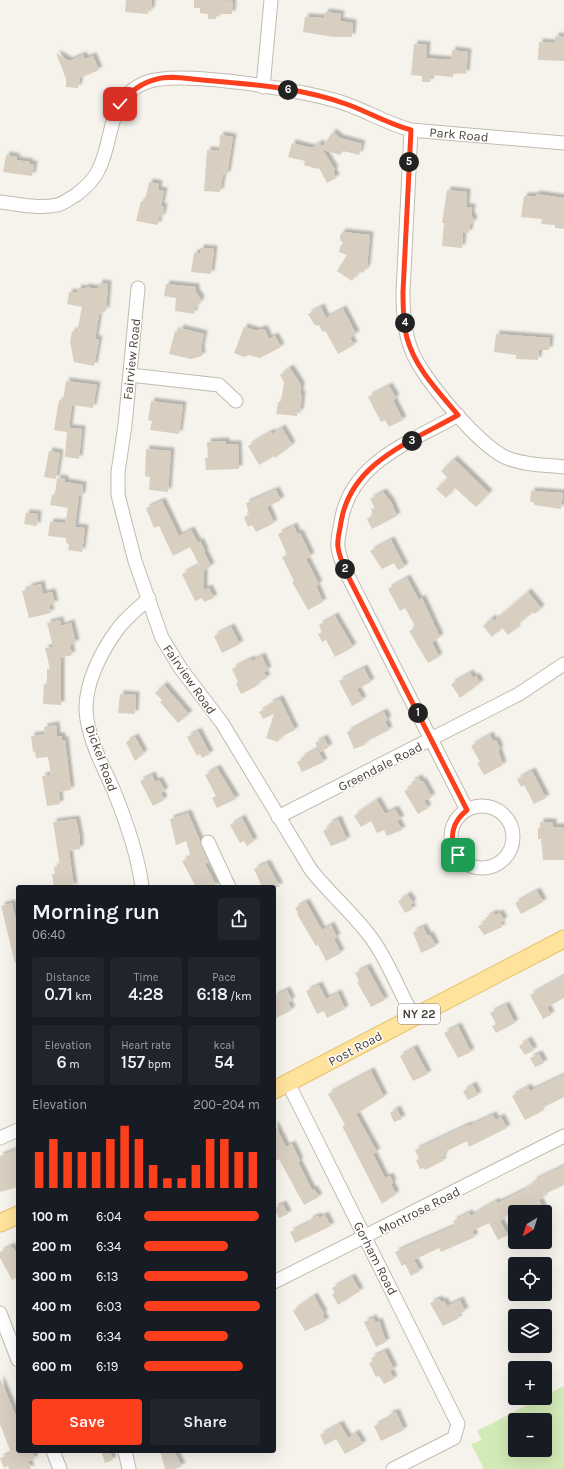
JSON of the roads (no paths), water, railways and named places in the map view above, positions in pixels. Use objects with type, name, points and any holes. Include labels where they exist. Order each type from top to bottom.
[{"type":"main road","name":"Post Road","points":[[281,1086],[564,939]]},
{"type":"main road","points":[[0,1223],[16,1215]]},
{"type":"street","points":[[263,87],[272,0]]},
{"type":"street","name":"Park Road","points":[[0,202],[37,206],[58,205],[81,191],[99,170],[109,130],[120,104],[136,87],[159,78],[174,78],[263,87],[322,97],[349,105],[392,125],[411,130],[564,143]]},
{"type":"street","points":[[411,130],[403,313],[407,338],[420,367],[458,415],[488,447],[507,458],[524,463],[564,467]]},
{"type":"street","name":"Fairview Road","points":[[138,288],[130,374],[118,472],[118,495],[135,561],[162,638],[181,669],[222,723],[311,870],[328,892],[349,912],[372,939],[414,1017]]},
{"type":"street","points":[[130,374],[219,385],[236,400]]},
{"type":"street","points":[[458,415],[373,464],[355,486],[346,503],[338,535],[339,552],[349,578],[467,810]]},
{"type":"street","name":"Dickel Road","points":[[142,885],[128,829],[97,752],[86,710],[87,697],[93,673],[102,655],[118,628],[149,598]]},
{"type":"street","name":"Greendale Road","points":[[278,817],[518,694],[564,664]]},
{"type":"street","points":[[481,806],[490,807],[501,812],[509,821],[512,830],[512,845],[508,853],[501,861],[493,866],[474,866],[466,862],[458,855],[454,848],[452,837],[453,826],[459,816],[467,810],[481,806]]},
{"type":"street","points":[[208,842],[228,885]]},
{"type":"street","name":"Gorham Road","points":[[281,1086],[365,1237],[455,1415],[458,1424],[454,1438],[393,1469]]},
{"type":"street","points":[[0,1138],[16,1131]]},
{"type":"street","name":"Montrose Road","points":[[276,1281],[564,1136]]},
{"type":"street","points":[[0,1313],[16,1355]]},
{"type":"street","points":[[54,1453],[60,1469]]},
{"type":"street","points":[[125,1453],[129,1469]]}]
